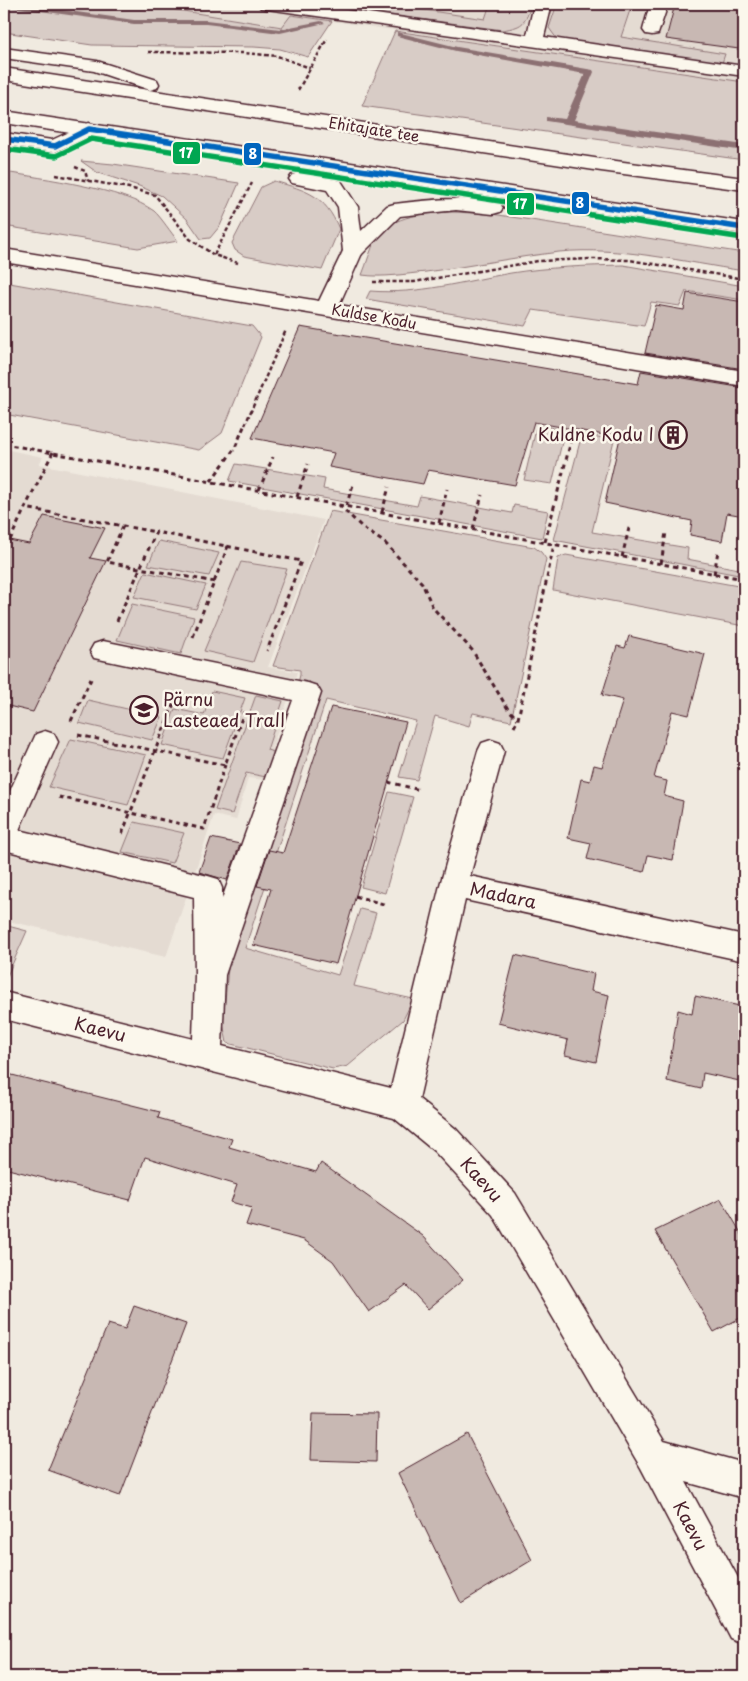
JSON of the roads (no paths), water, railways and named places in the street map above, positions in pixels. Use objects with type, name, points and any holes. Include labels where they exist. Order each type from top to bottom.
[{"type":"main road","points":[[267,4],[744,71]]},
{"type":"main road","points":[[534,42],[543,4]]},
{"type":"main road","points":[[652,30],[659,4]]},
{"type":"main road","points":[[4,53],[97,66],[220,106]]},
{"type":"main road","points":[[4,61],[150,84]]},
{"type":"main road","name":"Ehitajate tee","points":[[4,74],[601,165],[744,184]]},
{"type":"main road","points":[[4,117],[744,228]]},
{"type":"main road","points":[[4,139],[55,146],[92,130],[171,157],[334,185],[348,207],[353,251]]},
{"type":"main road","points":[[326,309],[353,251],[394,210],[456,204],[575,216],[637,212]]},
{"type":"main road","name":"Kuldse Kodu","points":[[4,256],[744,379]]},
{"type":"main road","points":[[104,651],[308,693],[210,974]]},
{"type":"main road","points":[[45,742],[4,836],[208,888],[210,974],[208,1057]]},
{"type":"main road","points":[[454,885],[491,751]]},
{"type":"main road","name":"Madara","points":[[402,1106],[454,885],[744,948]]},
{"type":"main road","name":"Kaevu","points":[[4,1006],[402,1106],[445,1140],[504,1204],[653,1456],[744,1626]]},
{"type":"main road","points":[[653,1456],[744,1480]]},
{"type":"waterway","points":[[4,4],[134,22],[206,22],[280,31],[321,23]]},
{"type":"waterway","points":[[400,34],[456,49],[590,72],[568,122]]},
{"type":"waterway","points":[[549,119],[568,122]]},
{"type":"waterway","points":[[568,122],[744,148]]},
{"type":"place","name":"Kuldne Kodu I","points":[[673,435]]},
{"type":"place","name":"Pärnu Lasteaed Trall","points":[[144,710]]}]
